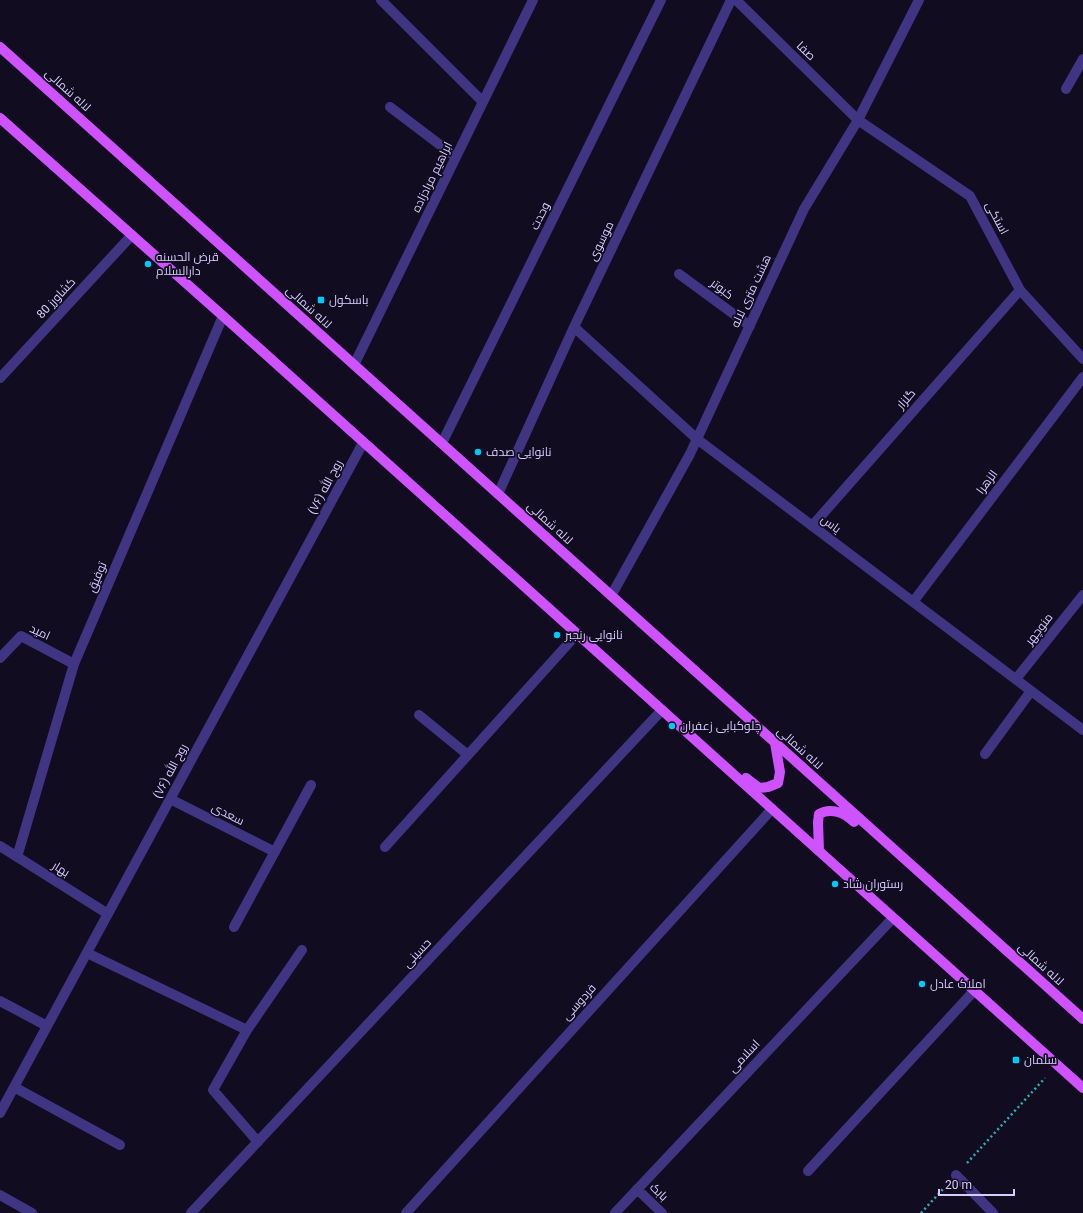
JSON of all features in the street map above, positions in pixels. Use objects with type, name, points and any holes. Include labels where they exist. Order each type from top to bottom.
[{"type":"main road","name":"لاله شمالی","points":[[0,47],[1083,1019]]},
{"type":"main road","points":[[0,118],[223,316],[1083,1088]]},
{"type":"main road","points":[[719,762],[732,767],[759,788],[768,787],[778,783],[780,772],[775,742]]},
{"type":"main road","points":[[819,852],[818,822],[819,814],[824,811],[846,814],[855,822],[877,834]]},
{"type":"street","points":[[381,0],[483,102]]},
{"type":"street","name":"ابراهیم مرادزاده","points":[[354,365],[533,0]]},
{"type":"street","name":"وحدت","points":[[442,443],[661,0]]},
{"type":"street","name":"موسوی","points":[[498,494],[574,327],[731,0]]},
{"type":"street","name":"صفا","points":[[736,0],[858,120]]},
{"type":"street","name":"هشت متری لاله","points":[[611,596],[697,439],[804,209],[858,120],[919,0]]},
{"type":"street","points":[[1066,89],[1083,59]]},
{"type":"street","points":[[390,107],[456,157]]},
{"type":"street","name":"استکی","points":[[858,120],[970,196],[1020,290],[1083,360]]},
{"type":"street","name":"کشاورز 80","points":[[0,378],[132,235]]},
{"type":"street","name":"کبوتر","points":[[680,274],[750,326]]},
{"type":"street","name":"گلزار","points":[[812,526],[1020,290]]},
{"type":"street","name":"توفیق","points":[[17,857],[74,664],[223,316]]},
{"type":"street","name":"یاس","points":[[574,327],[697,439],[1016,680],[1082,727]]},
{"type":"street","name":"الزهرا","points":[[913,602],[1083,378]]},
{"type":"street","name":"روح الله (۷۶)","points":[[0,1112],[363,443]]},
{"type":"street","name":"منوچهر","points":[[1016,680],[1083,594]]},
{"type":"street","points":[[385,847],[576,634]]},
{"type":"street","name":"امید","points":[[0,658],[21,636],[74,664]]},
{"type":"street","points":[[985,754],[1031,691]]},
{"type":"street","name":"حسینی","points":[[192,1213],[662,710]]},
{"type":"street","points":[[419,715],[468,755]]},
{"type":"street","points":[[234,927],[311,785]]},
{"type":"street","name":"سعدی","points":[[170,799],[275,852]]},
{"type":"street","name":"فردوسی","points":[[406,1213],[772,809]]},
{"type":"street","name":"بهار","points":[[0,846],[108,914]]},
{"type":"street","name":"اسلامی","points":[[615,1213],[893,918]]},
{"type":"street","points":[[258,1142],[213,1090],[247,1030],[302,950]]},
{"type":"street","points":[[87,953],[247,1030]]},
{"type":"street","points":[[808,1171],[974,991]]},
{"type":"street","points":[[0,1001],[47,1026]]},
{"type":"street","points":[[14,1087],[120,1145]]},
{"type":"street","points":[[956,1176],[993,1213]]},
{"type":"street","name":"بابک","points":[[637,1189],[662,1213]]},
{"type":"street","points":[[0,1195],[32,1213]]},
{"type":"path","points":[[921,1213],[1057,1065]]},
{"type":"place","name":"قرض الحسنه دارالسلام","points":[[148,264]]},
{"type":"place","name":"باسکول","points":[[321,300]]},
{"type":"place","name":"نانوایی صدف","points":[[478,452]]},
{"type":"place","name":"نانوایی رنجبر","points":[[557,635]]},
{"type":"place","name":"چلوکبابی زعفران","points":[[672,726]]},
{"type":"place","name":"رستوران شاد","points":[[835,884]]},
{"type":"place","name":"املاک عادل","points":[[922,984]]},
{"type":"place","name":"سلمان","points":[[1016,1060]]}]
